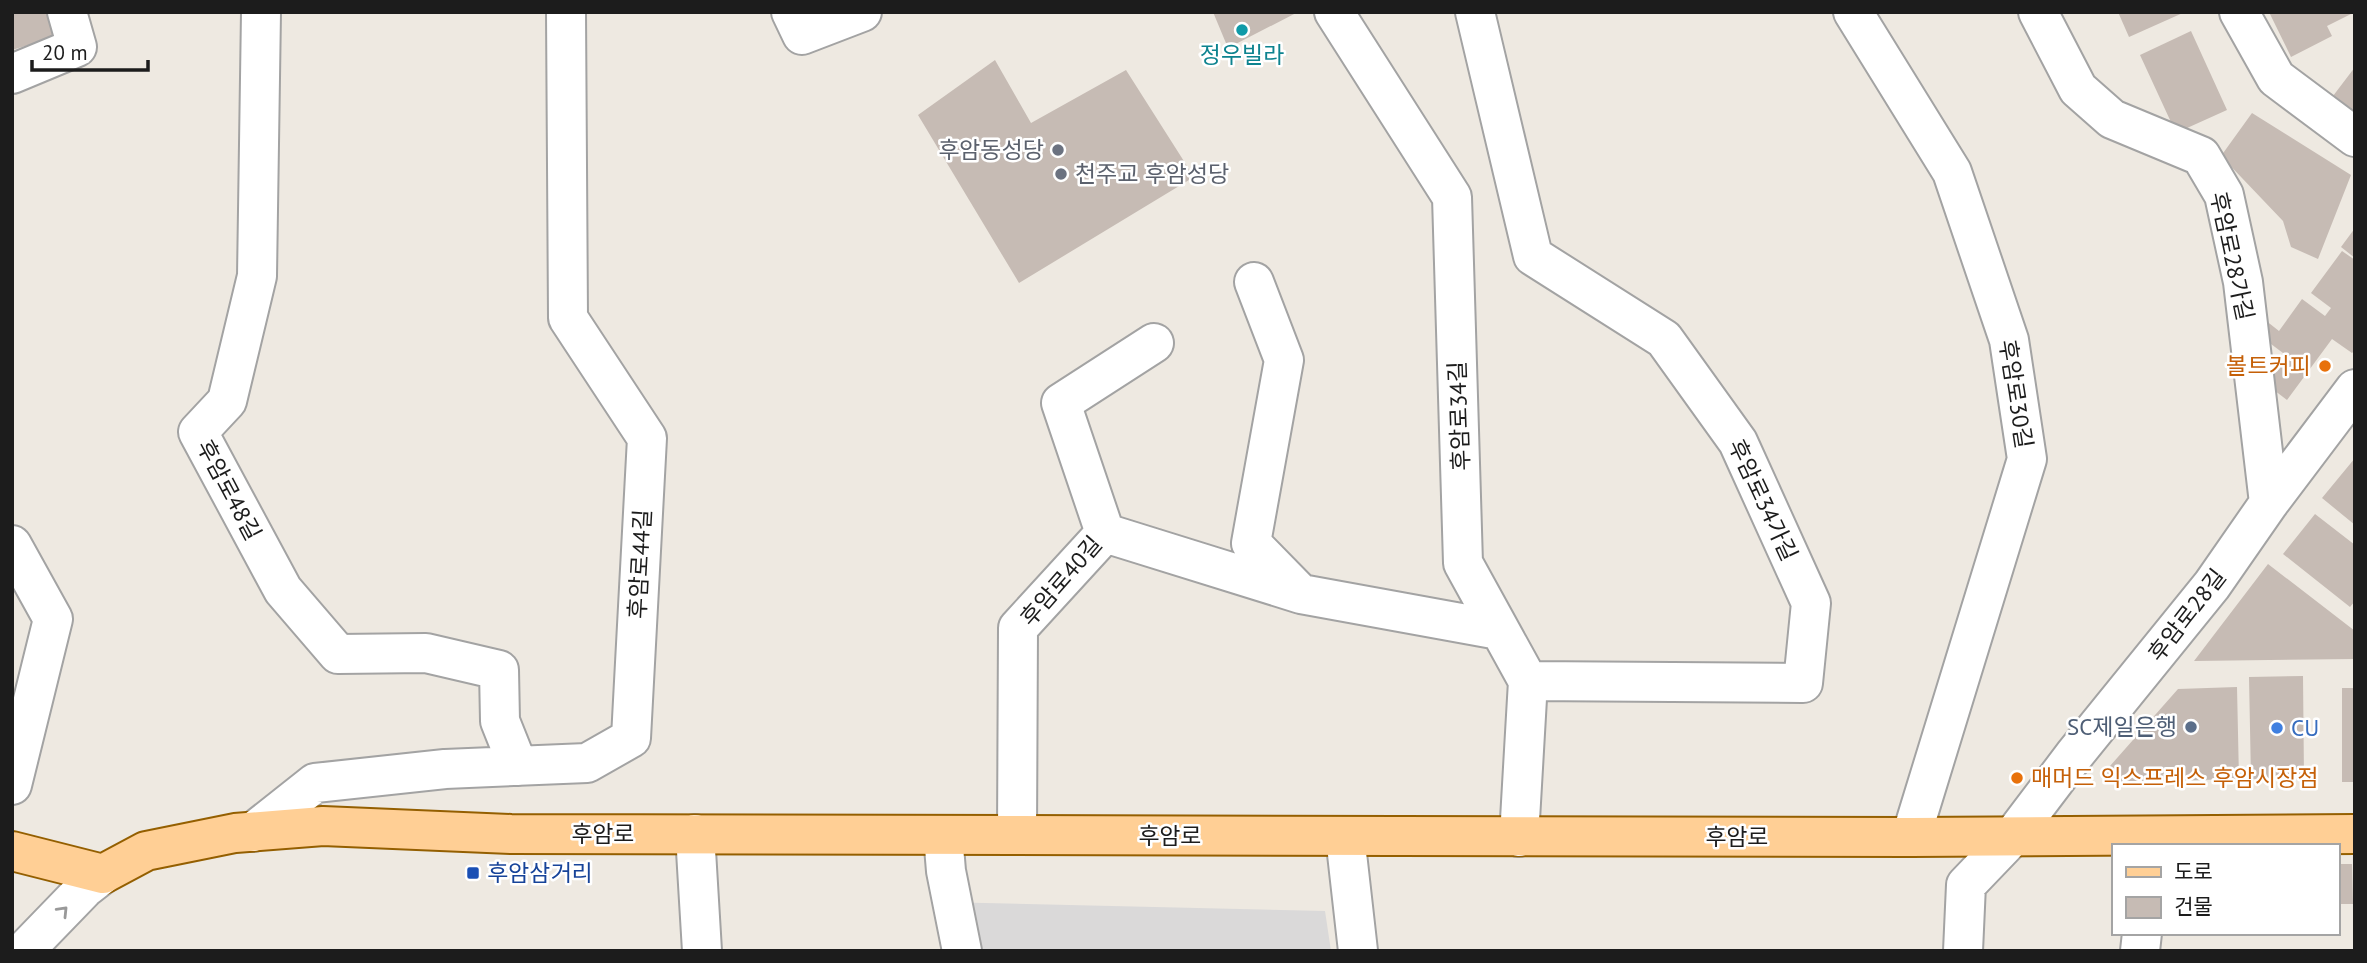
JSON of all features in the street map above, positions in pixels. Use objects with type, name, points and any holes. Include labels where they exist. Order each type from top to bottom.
[{"type":"main road","name":"후암로","points":[[103,874],[146,851],[235,833],[323,826],[511,834],[2013,836],[2154,841],[2355,834]]},
{"type":"main road","points":[[12,851],[103,874]]},
{"type":"street","points":[[12,74],[77,47],[67,12]]},
{"type":"street","name":"후암로48길","points":[[261,12],[257,276],[227,401],[198,432],[283,590],[338,654],[426,653],[499,670],[500,721],[518,766]]},
{"type":"street","name":"후암로44길","points":[[253,832],[314,783],[445,769],[587,763],[631,738],[647,438],[568,318],[566,12]]},
{"type":"street","points":[[791,12],[802,36],[862,12]]},
{"type":"street","name":"후암로34길","points":[[1334,12],[1452,197],[1463,564],[1528,681]]},
{"type":"street","name":"후암로34가길","points":[[1475,12],[1533,256],[1664,338],[1738,442],[1811,603],[1803,683],[1528,681]]},
{"type":"street","name":"후암로30길","points":[[1853,12],[1952,172],[2009,340],[2027,459],[1911,837]]},
{"type":"street","name":"후암로28가길","points":[[2038,12],[2078,89],[2112,119],[2201,156],[2224,195],[2243,282],[2269,503]]},
{"type":"street","points":[[2239,12],[2276,78],[2355,137]]},
{"type":"street","points":[[1254,282],[1284,360],[1251,543],[1301,594]]},
{"type":"street","name":"후암로40길","points":[[1017,835],[1018,628],[1105,533],[1061,402],[1154,343]]},
{"type":"street","name":"후암로28길","points":[[1963,951],[1966,885],[2013,836],[2075,754],[2213,585],[2269,503],[2355,389]]},
{"type":"street","points":[[1105,533],[1301,594],[1499,630]]},
{"type":"street","points":[[12,545],[53,619],[12,785]]},
{"type":"street","points":[[1519,837],[1528,681]]},
{"type":"street","points":[[695,834],[702,951]]},
{"type":"street","points":[[943,835],[946,871],[962,951]]},
{"type":"street","points":[[1345,836],[1357,951]]},
{"type":"street","name":"후암로","points":[[43,948],[85,888],[103,874]]},
{"type":"shaded area","points":[[940,902],[1325,911],[1331,951],[957,951]]},
{"type":"building","points":[[12,12],[49,12],[55,37],[12,50]]},
{"type":"building","name":"정우빌라","points":[[1213,12],[1298,12],[1228,48]]},
{"type":"building","points":[[2118,12],[2185,12],[2129,37]]},
{"type":"building","points":[[2269,12],[2355,12],[2327,26],[2332,36],[2291,57]]},
{"type":"building","points":[[2191,31],[2227,110],[2176,133],[2140,55]]},
{"type":"building","name":"후암동성당","points":[[995,60],[1031,123],[1126,70],[1194,177],[1019,283],[918,115]]},
{"type":"building","points":[[2355,67],[2355,112],[2333,96]]},
{"type":"building","points":[[2252,113],[2351,175],[2318,259],[2291,247],[2283,221],[2221,156]]},
{"type":"building","points":[[2355,228],[2355,258],[2341,247]]},
{"type":"building","points":[[2342,251],[2355,260],[2355,350],[2352,353],[2332,339],[2287,400],[2266,384],[2287,356],[2259,335],[2260,316],[2279,331],[2302,299],[2325,316],[2331,308],[2311,293]]},
{"type":"building","points":[[2355,458],[2355,525],[2322,498]]},
{"type":"building","points":[[2315,514],[2355,545],[2355,601],[2350,607],[2283,554]]},
{"type":"building","points":[[2268,564],[2355,631],[2354,659],[2194,661]]},
{"type":"building","name":"CU","points":[[2303,676],[2304,778],[2251,779],[2249,677]]},
{"type":"building","name":"SC제일은행","points":[[2237,687],[2239,779],[2120,782],[2109,777],[2107,772],[2110,766],[2178,689]]},
{"type":"building","points":[[2342,688],[2355,688],[2355,782],[2342,782]]},
{"type":"building","points":[[2339,864],[2352,864],[2353,904],[2339,904]]},
{"type":"place","name":"정우빌라","points":[[1242,30]]},
{"type":"place","name":"후암동성당","points":[[1058,150]]},
{"type":"place","name":"천주교 후암성당","points":[[1061,174]]},
{"type":"place","name":"볼트커피","points":[[2325,366]]},
{"type":"place","name":"SC제일은행","points":[[2191,727]]},
{"type":"place","name":"CU","points":[[2277,728]]},
{"type":"place","name":"매머드 익스프레스 후암시장점","points":[[2017,778]]},
{"type":"place","name":"후암삼거리","points":[[473,873]]}]
